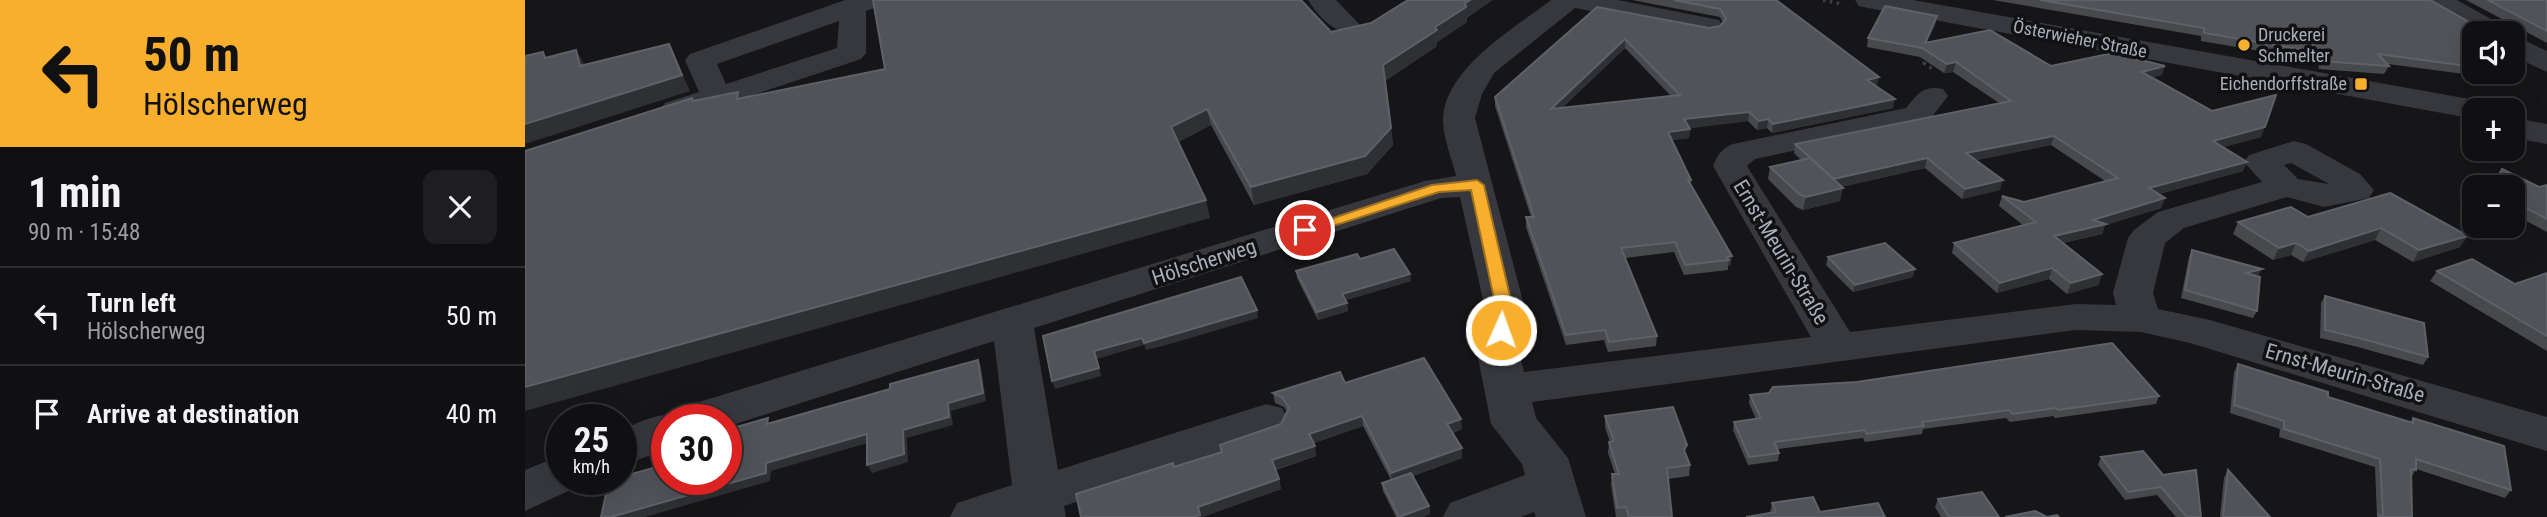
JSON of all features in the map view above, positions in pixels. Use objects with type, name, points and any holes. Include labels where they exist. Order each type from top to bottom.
[{"type":"street","points":[[1321,0],[1346,25]]},
{"type":"street","points":[[1468,517],[1557,501],[1544,458],[1514,424],[1497,347],[1506,313],[1459,118],[1466,94],[1482,68],[1568,0]]},
{"type":"street","points":[[1577,0],[1709,26]]},
{"type":"street","name":"Österwieher Straße","points":[[1868,0],[2462,108]]},
{"type":"street","points":[[2437,0],[2474,21]]},
{"type":"street","points":[[717,97],[700,60],[862,4]]},
{"type":"street","points":[[653,116],[851,53],[862,4]]},
{"type":"street","points":[[2525,51],[2547,63]]},
{"type":"street","name":"Österwieher Straße","points":[[2293,79],[2357,97],[2462,117]]},
{"type":"street","name":"Ernst-Meurin-Straße","points":[[1839,349],[1730,166],[1734,156],[1745,151],[1917,115],[1932,96]]},
{"type":"street","points":[[2525,119],[2547,124]]},
{"type":"street","points":[[2525,130],[2547,134]]},
{"type":"street","name":"Hölscherweg","points":[[742,406],[1437,188],[1477,185]]},
{"type":"street","points":[[2141,319],[2133,293],[2147,238],[2171,220],[2285,186]]},
{"type":"street","name":"Ernst-Meurin-Straße","points":[[1507,390],[2076,317],[2141,319],[2195,330],[2547,434]]},
{"type":"street","points":[[1012,323],[1039,507]]},
{"type":"street","points":[[975,517],[1039,507],[1266,420]]},
{"type":"street","points":[[525,492],[546,481]]},
{"type":"path","points":[[1932,96],[1945,79],[1924,63],[1934,61]]},
{"type":"building","points":[[873,0],[1301,0],[1331,32],[1371,23],[1408,0],[1470,0],[1465,3],[1466,7],[1435,27],[1437,30],[1383,65],[1391,128],[1365,156],[1251,187],[1207,109],[1171,127],[1206,200],[525,387],[525,151],[692,98],[693,101],[738,92],[737,99],[885,69]]},
{"type":"building","points":[[1674,0],[1776,0],[1879,77],[1867,80],[1895,99],[1773,124],[1768,119],[1759,121],[1749,112],[1684,119],[1690,129],[1668,132],[1691,180],[1688,180],[1732,256],[1727,257],[1729,260],[1685,265],[1675,242],[1621,248],[1657,336],[1609,342],[1605,330],[1566,335],[1526,217],[1534,217],[1495,97],[1597,7],[1709,28],[1720,26],[1726,19],[1720,9]],"holes":[[[1625,39],[1680,95],[1551,109]]]},
{"type":"building","points":[[2040,0],[2430,0],[2467,21],[2462,21],[2462,65],[2378,54],[2389,66],[2322,61],[2322,53],[2204,33],[2204,28]]},
{"type":"building","points":[[2488,0],[2547,0],[2547,31]]},
{"type":"building","points":[[1885,6],[1937,16],[1925,43],[1990,30],[2051,66],[2113,53],[2165,66],[2142,72],[2212,111],[2276,95],[2265,127],[2213,141],[2247,162],[2149,188],[2165,198],[2093,220],[2106,224],[2054,236],[2102,274],[2071,283],[2052,268],[2000,283],[1954,243],[2036,222],[2002,196],[2024,202],[2118,178],[2054,136],[1966,153],[2003,180],[1965,189],[1927,158],[1834,179],[1795,144],[2011,101],[1956,62],[1947,64],[1922,48],[1868,38]]},
{"type":"building","points":[[669,44],[682,75],[525,124],[525,56],[543,52],[545,58],[576,50],[580,66]]},
{"type":"building","points":[[1810,158],[1843,188],[1806,197],[1799,194],[1770,167]]},
{"type":"building","points":[[2502,169],[2514,175],[2499,175]]},
{"type":"building","points":[[2525,180],[2539,187],[2547,185],[2547,219],[2525,207]]},
{"type":"building","points":[[2390,193],[2462,233],[2462,238],[2419,250],[2381,228],[2309,251],[2296,243],[2279,248],[2238,222],[2291,207],[2308,217]]},
{"type":"building","points":[[1885,243],[1915,269],[1855,285],[1828,257]]},
{"type":"building","points":[[1394,249],[1410,274],[1342,294],[1347,303],[1317,312],[1296,271],[1357,254],[1360,259]]},
{"type":"building","points":[[2192,250],[2262,269],[2246,273],[2260,277],[2257,311],[2185,290]]},
{"type":"building","points":[[2472,259],[2515,284],[2547,273],[2547,336],[2437,271]]},
{"type":"building","points":[[1241,277],[1257,310],[1144,343],[1142,338],[1094,351],[1099,368],[1052,381],[1043,336]]},
{"type":"building","points":[[2325,296],[2424,323],[2428,357],[2325,330]]},
{"type":"building","points":[[2112,343],[2159,396],[2058,410],[2056,408],[2012,414],[2009,410],[1922,422],[1924,426],[1867,434],[1865,430],[1774,442],[1779,453],[1749,457],[1734,422],[1761,418],[1750,395],[1769,393],[1773,387],[1857,382]]},
{"type":"building","points":[[1424,358],[1461,419],[1447,424],[1462,448],[1391,473],[1362,416],[1309,434],[1315,446],[1272,460],[1279,479],[1198,507],[1200,515],[1081,517],[1076,494],[1173,463],[1174,467],[1222,452],[1220,445],[1281,424],[1289,408],[1282,397],[1273,393],[1340,372],[1345,383]]},
{"type":"building","points":[[978,360],[983,393],[948,403],[949,417],[903,430],[904,454],[867,465],[867,434],[766,463],[766,473],[742,480],[742,425],[768,418],[767,424],[890,389],[890,384]]},
{"type":"building","points":[[2238,364],[2328,392],[2328,397],[2413,423],[2413,418],[2504,446],[2511,490],[2416,459],[2416,470],[2411,469],[2412,517],[2383,517],[2380,459],[2284,429],[2284,421],[2234,405]]},
{"type":"building","points":[[1673,407],[1687,445],[1684,450],[1690,465],[1667,468],[1672,517],[1629,517],[1626,507],[1617,508],[1612,474],[1619,474],[1609,442],[1614,441],[1605,416]]},
{"type":"building","points":[[2143,451],[2163,475],[2196,470],[2201,517],[2187,517],[2161,487],[2128,492],[2101,457]]},
{"type":"building","points":[[651,469],[651,495],[688,495],[611,517],[601,517],[606,495],[637,495],[637,472]]},
{"type":"building","points":[[2228,470],[2261,507],[2270,517],[2223,517]]},
{"type":"building","points":[[1411,473],[1429,506],[1399,517],[1382,483]]},
{"type":"building","points":[[1982,492],[1999,517],[1949,517],[1938,499]]},
{"type":"building","points":[[1813,497],[1820,512],[1878,503],[1885,517],[1746,517],[1776,512],[1772,503]]},
{"type":"building","points":[[2035,511],[2047,517],[2005,517]]},
{"type":"place","name":"Druckerei Schmelter","points":[[2244,45]]},
{"type":"place","name":"Eichendorffstraße","points":[[2361,84]]},
{"type":"route","points":[[1305,230],[1437,188],[1477,185],[1506,313],[1501,330]]}]
